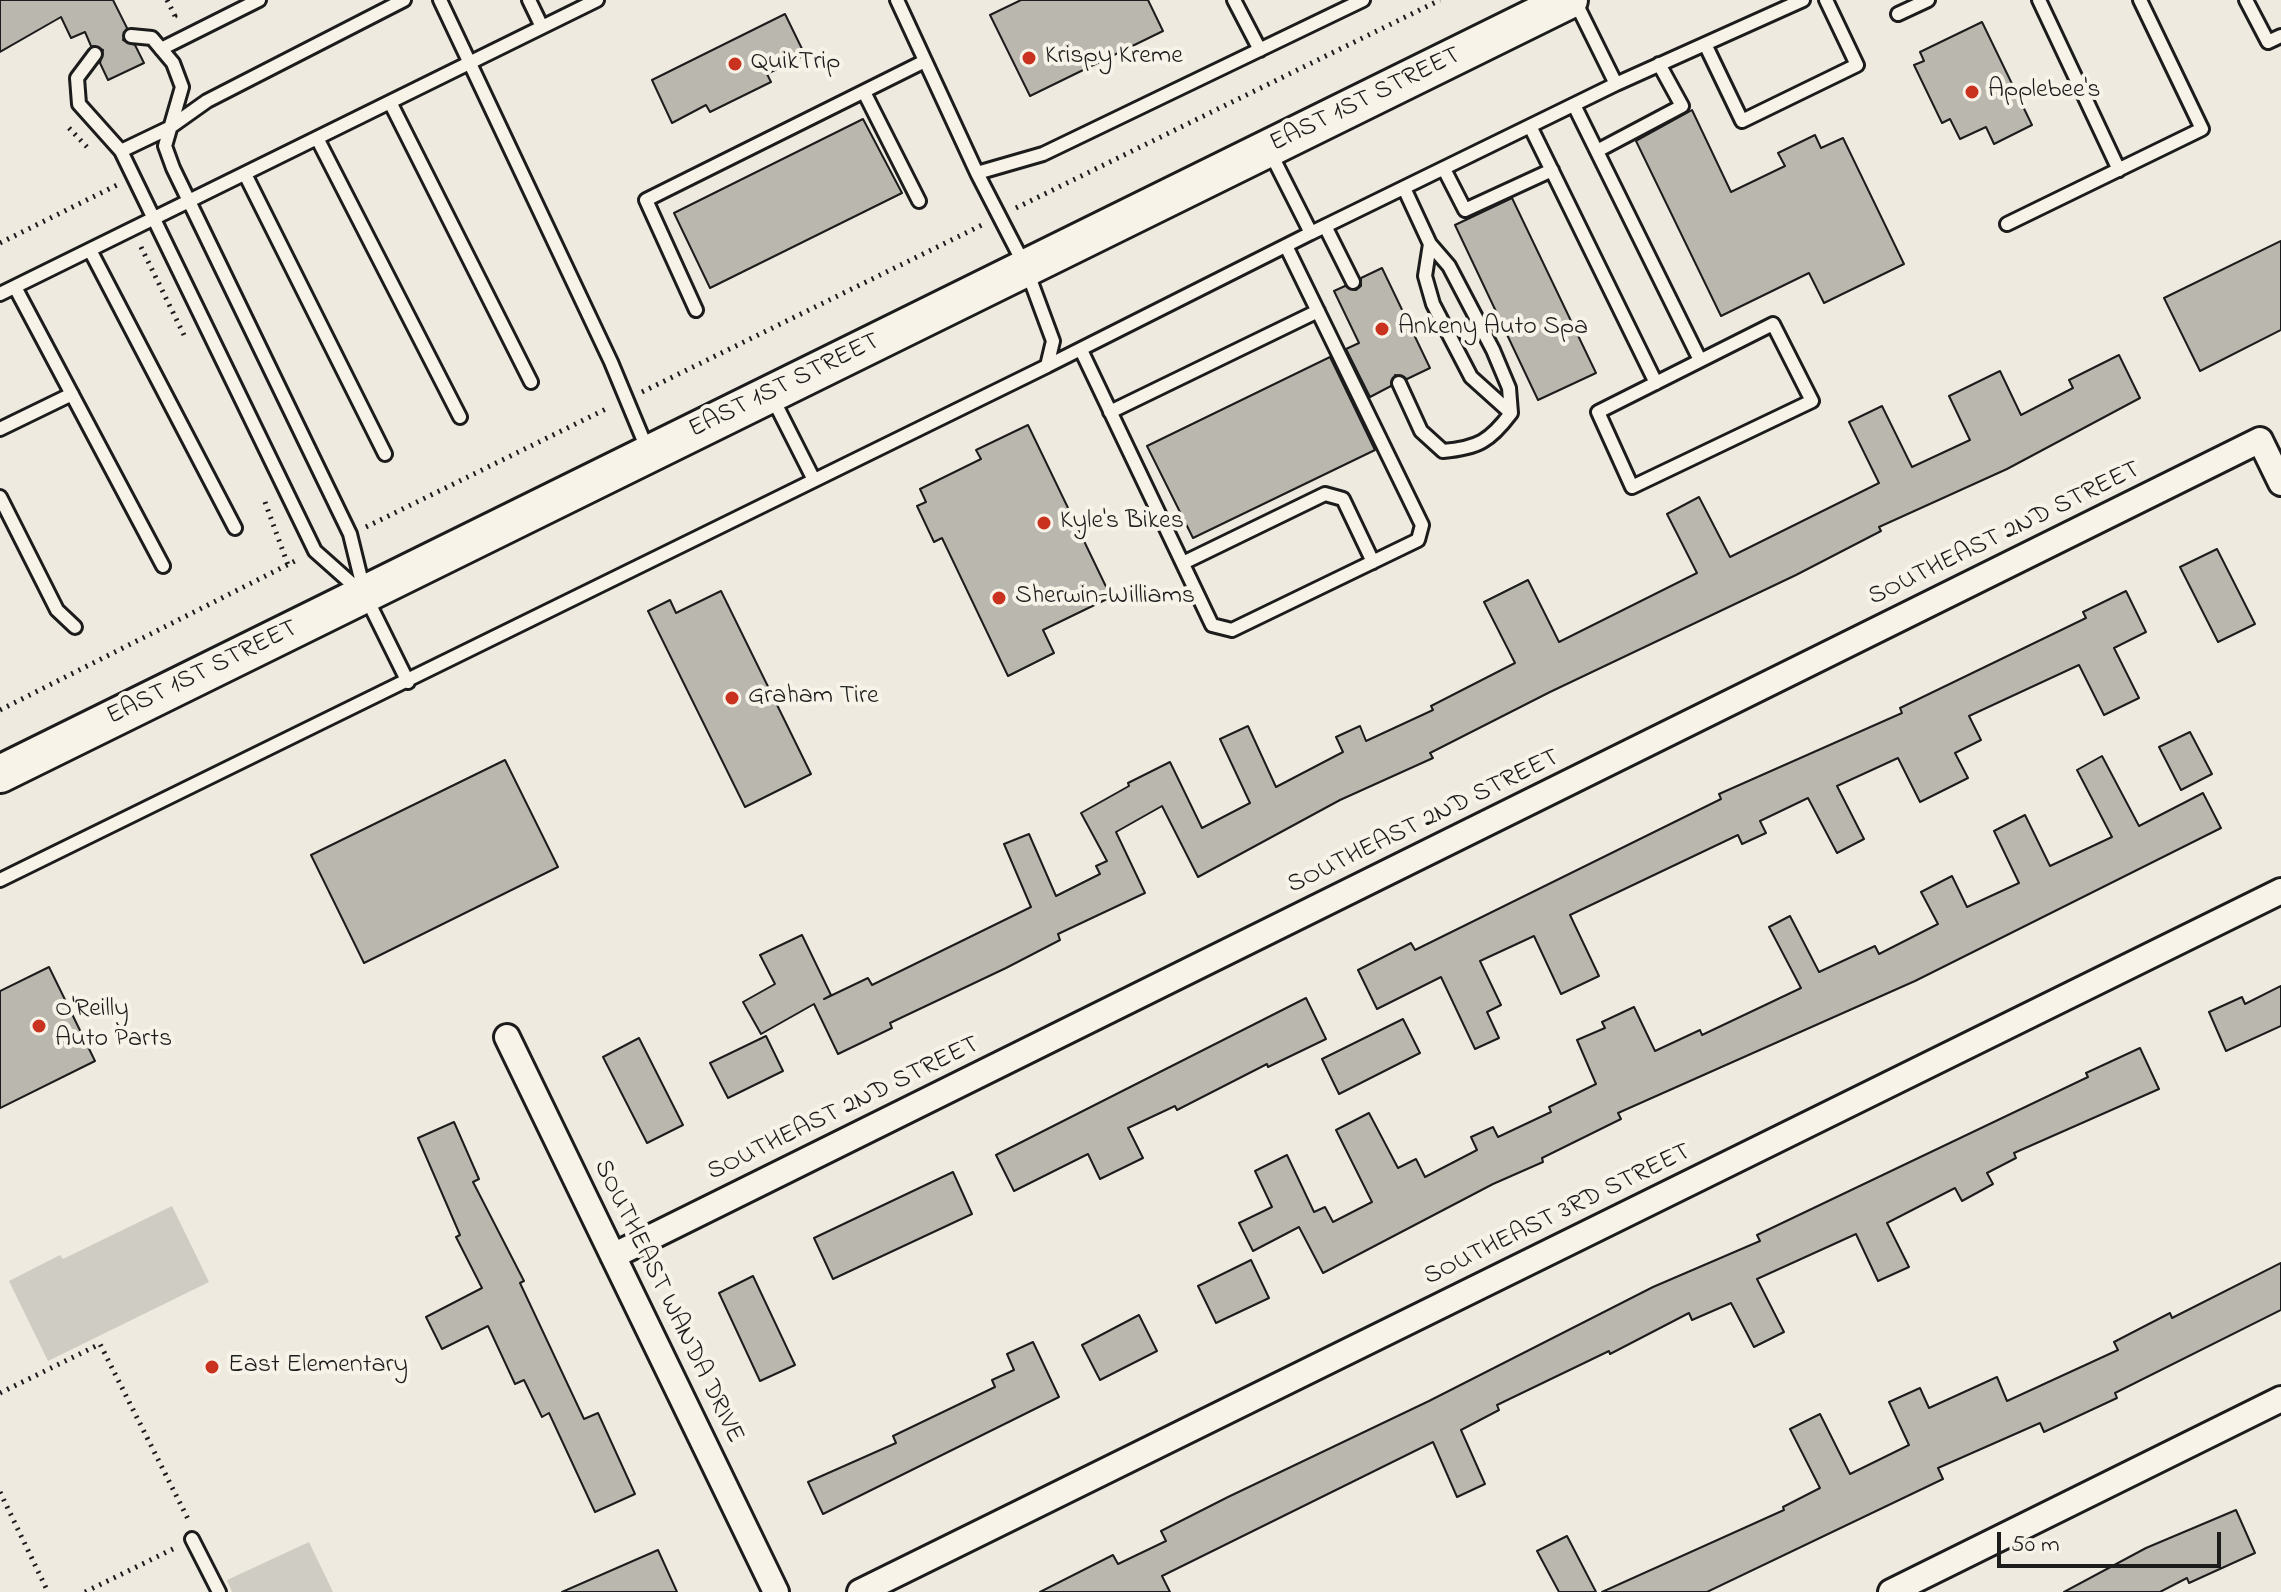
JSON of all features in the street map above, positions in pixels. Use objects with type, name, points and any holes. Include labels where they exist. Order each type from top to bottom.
[{"type":"main road","name":"EAST 1ST STREET","points":[[0,774],[1571,0]]},
{"type":"street","name":"SOUTHEAST 2ND STREET","points":[[613,1256],[2260,440],[2281,483]]},
{"type":"street","name":"SOUTHEAST 3RD STREET","points":[[860,1592],[2281,891]]},
{"type":"street","name":"SOUTHEAST WANDA DRIVE","points":[[507,1037],[776,1592]]},
{"type":"street","points":[[1891,1592],[2281,1399]]},
{"type":"lane","points":[[161,49],[259,0]]},
{"type":"lane","points":[[121,151],[169,128],[207,101],[404,0]]},
{"type":"lane","points":[[440,0],[649,454]]},
{"type":"lane","points":[[529,0],[542,27]]},
{"type":"lane","points":[[0,294],[597,0]]},
{"type":"lane","points":[[897,0],[977,173],[1026,268],[1053,341],[1047,366]]},
{"type":"lane","points":[[1234,0],[1260,50]]},
{"type":"lane","points":[[977,173],[1043,154],[1363,0]]},
{"type":"lane","points":[[1571,0],[1616,84]]},
{"type":"lane","points":[[0,880],[1081,350],[1325,226],[1616,84],[1803,0]]},
{"type":"lane","points":[[1705,44],[1742,121],[1857,65],[1826,0]]},
{"type":"lane","points":[[1898,14],[1928,0]]},
{"type":"lane","points":[[2039,0],[2119,170]]},
{"type":"lane","points":[[2007,224],[2202,129],[2140,0]]},
{"type":"lane","points":[[2246,0],[2268,42],[2281,36]]},
{"type":"lane","points":[[131,36],[152,38],[173,63],[182,87],[165,146],[188,202],[350,534],[365,595],[408,682]]},
{"type":"lane","points":[[95,54],[77,78],[79,104],[121,151],[315,551],[365,595]]},
{"type":"lane","points":[[696,310],[646,200],[925,61]]},
{"type":"lane","points":[[1597,151],[1682,106],[1659,64]]},
{"type":"lane","points":[[864,92],[919,201]]},
{"type":"lane","points":[[390,102],[531,382]]},
{"type":"lane","points":[[1574,105],[1700,360]]},
{"type":"lane","points":[[1530,126],[1656,383]]},
{"type":"lane","points":[[317,138],[460,417]]},
{"type":"lane","points":[[1268,149],[1311,233]]},
{"type":"lane","points":[[1444,169],[1465,210],[1552,170]]},
{"type":"lane","points":[[245,174],[385,454]]},
{"type":"lane","points":[[1399,383],[1421,431],[1443,451],[1467,449],[1493,437],[1511,413],[1509,388],[1493,350],[1449,266],[1430,244],[1404,188]]},
{"type":"lane","points":[[1325,226],[1353,282]]},
{"type":"lane","points":[[1430,244],[1425,276],[1433,304],[1471,377],[1511,413]]},
{"type":"lane","points":[[1081,350],[1212,625],[1232,630],[1418,540],[1422,525],[1287,248]]},
{"type":"lane","points":[[90,250],[235,528]]},
{"type":"lane","points":[[15,287],[163,566]]},
{"type":"lane","points":[[1110,412],[1318,311]]},
{"type":"lane","points":[[1773,324],[1812,401],[1632,487],[1598,412],[1700,360],[1773,324]]},
{"type":"lane","points":[[0,429],[72,394]]},
{"type":"lane","points":[[771,394],[814,480]]},
{"type":"lane","points":[[1183,563],[1325,494],[1343,499],[1373,562]]},
{"type":"lane","points":[[0,497],[3,511],[57,610],[75,627]]},
{"type":"lane","points":[[192,1539],[219,1592]]},
{"type":"path","points":[[350,534],[1440,0]]},
{"type":"path","points":[[0,243],[120,184]]},
{"type":"path","points":[[0,710],[315,551]]},
{"type":"path","points":[[0,1393],[100,1344],[197,1537],[85,1592]]},
{"type":"path","points":[[0,1492],[48,1592]]},
{"type":"shaded area","points":[[172,1206],[209,1282],[48,1361],[9,1281],[60,1255],[63,1259]]},
{"type":"shaded area","points":[[309,1542],[333,1592],[232,1592],[227,1580]]},
{"type":"building","points":[[0,0],[113,0],[127,28],[123,40],[135,45],[144,63],[108,80],[100,63],[103,50],[91,46],[85,32],[71,38],[61,17],[0,52]]},
{"type":"building","points":[[1021,0],[1148,0],[1163,31],[1030,96],[990,15]]},
{"type":"building","name":"QuikTrip","points":[[785,14],[805,55],[767,74],[771,82],[710,112],[706,105],[672,123],[652,80]]},
{"type":"building","name":"Applebee's","points":[[1982,22],[2032,125],[1994,144],[1986,127],[1960,139],[1950,119],[1942,123],[1914,65],[1924,61],[1920,52]]},
{"type":"building","points":[[1692,110],[1731,192],[1785,166],[1778,153],[1815,135],[1821,148],[1843,138],[1904,264],[1824,303],[1809,273],[1721,316],[1636,141]]},
{"type":"building","points":[[863,119],[902,193],[710,288],[674,213]]},
{"type":"building","points":[[1512,198],[1596,373],[1538,400],[1455,225]]},
{"type":"building","points":[[2281,241],[2281,330],[2200,371],[2164,298]]},
{"type":"building","name":"Ankeny Auto Spa","points":[[1382,268],[1430,368],[1407,379],[1395,375],[1391,386],[1370,397],[1346,349],[1359,343],[1334,291],[1345,286],[1356,290],[1361,286],[1361,278]]},
{"type":"building","points":[[2119,355],[2140,398],[2007,469],[1879,527],[1881,531],[1796,575],[1430,753],[1433,758],[1340,800],[1198,877],[1162,806],[1116,832],[1145,893],[1058,934],[1060,940],[890,1023],[892,1028],[838,1054],[814,1004],[761,1034],[743,1002],[775,984],[760,955],[802,935],[831,995],[824,999],[868,978],[872,985],[1031,907],[1004,844],[1029,834],[1056,896],[1100,874],[1096,866],[1107,861],[1081,813],[1129,786],[1128,783],[1170,762],[1202,828],[1250,803],[1220,739],[1248,726],[1276,787],[1343,752],[1336,737],[1360,726],[1366,741],[1433,710],[1431,706],[1515,663],[1484,602],[1528,580],[1559,642],[1697,573],[1667,514],[1699,497],[1730,557],[1879,483],[1849,422],[1882,406],[1912,467],[1970,440],[1949,396],[2000,371],[2021,415],[2073,388],[2069,380]]},
{"type":"building","points":[[1330,357],[1375,450],[1193,538],[1147,446]]},
{"type":"building","points":[[1028,425],[1111,597],[1043,630],[1054,653],[1008,676],[942,538],[934,542],[917,506],[926,502],[920,489],[981,459],[976,450]]},
{"type":"building","points":[[2217,549],[2255,624],[2218,642],[2180,567]]},
{"type":"building","name":"Graham Tire","points":[[721,591],[811,774],[745,807],[648,611],[670,600],[676,613]]},
{"type":"building","points":[[2126,591],[2146,632],[2114,648],[2139,698],[2104,715],[2079,665],[1969,716],[1981,740],[1955,753],[1968,778],[1920,802],[1898,758],[1837,786],[1864,839],[1837,853],[1808,798],[1760,821],[1766,833],[1742,844],[1738,835],[1570,915],[1599,976],[1561,994],[1534,936],[1480,961],[1501,1005],[1487,1012],[1499,1038],[1475,1049],[1441,977],[1377,1009],[1358,970],[1411,943],[1415,950],[1721,799],[1719,794],[1902,713],[1900,708],[2086,618],[2083,612]]},
{"type":"building","points":[[2190,732],[2212,774],[2181,790],[2159,747]]},
{"type":"building","points":[[2102,756],[2139,826],[2203,793],[2221,828],[1915,981],[1618,1113],[1621,1119],[1542,1158],[1543,1162],[1493,1184],[1323,1273],[1299,1227],[1253,1251],[1239,1223],[1272,1207],[1255,1171],[1287,1155],[1314,1212],[1325,1207],[1333,1222],[1372,1202],[1336,1130],[1369,1113],[1398,1168],[1416,1159],[1425,1177],[1477,1150],[1471,1137],[1493,1127],[1498,1137],[1551,1112],[1549,1107],[1596,1084],[1577,1040],[1605,1028],[1602,1022],[1634,1007],[1655,1051],[1700,1030],[1702,1035],[1801,988],[1769,927],[1790,916],[1819,972],[1875,946],[1879,954],[1938,924],[1921,892],[1952,876],[1967,907],[2019,883],[1994,831],[2025,815],[2050,866],[2112,837],[2077,770]]},
{"type":"building","points":[[505,760],[558,867],[364,963],[311,855]]},
{"type":"building","name":"O'Reilly Auto Parts","points":[[49,967],[95,1061],[0,1108],[0,991]]},
{"type":"building","points":[[2281,986],[2281,1026],[2226,1051],[2209,1012],[2242,997],[2245,1004]]},
{"type":"building","points":[[1306,998],[1326,1039],[1268,1067],[1267,1064],[1177,1110],[1175,1106],[1128,1128],[1143,1158],[1100,1179],[1088,1154],[1014,1191],[996,1155]]},
{"type":"building","points":[[1403,1019],[1420,1053],[1339,1094],[1322,1059]]},
{"type":"building","points":[[766,1036],[783,1071],[728,1098],[710,1063]]},
{"type":"building","points":[[639,1038],[683,1125],[647,1143],[603,1057]]},
{"type":"building","points":[[2140,1048],[2159,1089],[2014,1153],[2016,1158],[1987,1173],[1993,1184],[1962,1201],[1955,1188],[1887,1223],[1909,1267],[1878,1281],[1856,1234],[1757,1279],[1784,1332],[1754,1347],[1731,1303],[1692,1320],[1689,1313],[1610,1354],[1609,1351],[1497,1405],[1499,1410],[1461,1430],[1485,1484],[1457,1497],[1433,1442],[1162,1576],[1170,1592],[1040,1592],[1113,1555],[1118,1564],[1166,1541],[1161,1531],[1228,1497],[1429,1401],[1653,1287],[1760,1241],[1757,1235],[2088,1077],[2086,1073]]},
{"type":"building","points":[[454,1122],[479,1179],[473,1182],[524,1281],[520,1283],[584,1419],[598,1413],[635,1494],[595,1512],[549,1413],[542,1417],[524,1380],[515,1384],[488,1326],[442,1349],[426,1317],[482,1288],[456,1237],[460,1235],[418,1138]]},
{"type":"building","points":[[953,1172],[972,1214],[833,1279],[814,1238]]},
{"type":"building","points":[[1251,1260],[1269,1298],[1216,1323],[1198,1286]]},
{"type":"building","points":[[2281,1263],[2281,1310],[2115,1393],[2117,1398],[2044,1432],[2040,1423],[1938,1468],[1943,1479],[1707,1592],[1602,1592],[1784,1510],[1783,1507],[1820,1488],[1790,1429],[1820,1414],[1850,1474],[1909,1445],[1889,1402],[1920,1388],[1929,1408],[1997,1377],[2007,1401],[2118,1350],[2114,1342],[2170,1313],[2172,1318]]},
{"type":"building","points":[[753,1276],[795,1365],[760,1381],[719,1293]]},
{"type":"building","points":[[1139,1315],[1157,1351],[1100,1380],[1082,1345]]},
{"type":"building","points":[[1033,1342],[1059,1397],[823,1514],[808,1482],[896,1443],[893,1436],[995,1387],[992,1380],[1014,1370],[1007,1354]]},
{"type":"building","points":[[2236,1510],[2255,1553],[2189,1583],[2187,1578],[2160,1592],[2064,1592],[2146,1548]]},
{"type":"building","points":[[1567,1536],[1596,1592],[1559,1592],[1537,1551]]},
{"type":"building","points":[[658,1550],[677,1592],[562,1592]]},
{"type":"place","name":"Krispy Kreme","points":[[1029,58]]},
{"type":"place","name":"QuikTrip","points":[[735,64]]},
{"type":"place","name":"Applebee's","points":[[1972,92]]},
{"type":"place","name":"Ankeny Auto Spa","points":[[1382,329]]},
{"type":"place","name":"Kyle's Bikes","points":[[1044,523]]},
{"type":"place","name":"Sherwin-Williams","points":[[999,598]]},
{"type":"place","name":"Graham Tire","points":[[732,698]]},
{"type":"place","name":"O'Reilly Auto Parts","points":[[39,1026]]},
{"type":"place","name":"East Elementary","points":[[212,1367]]}]
